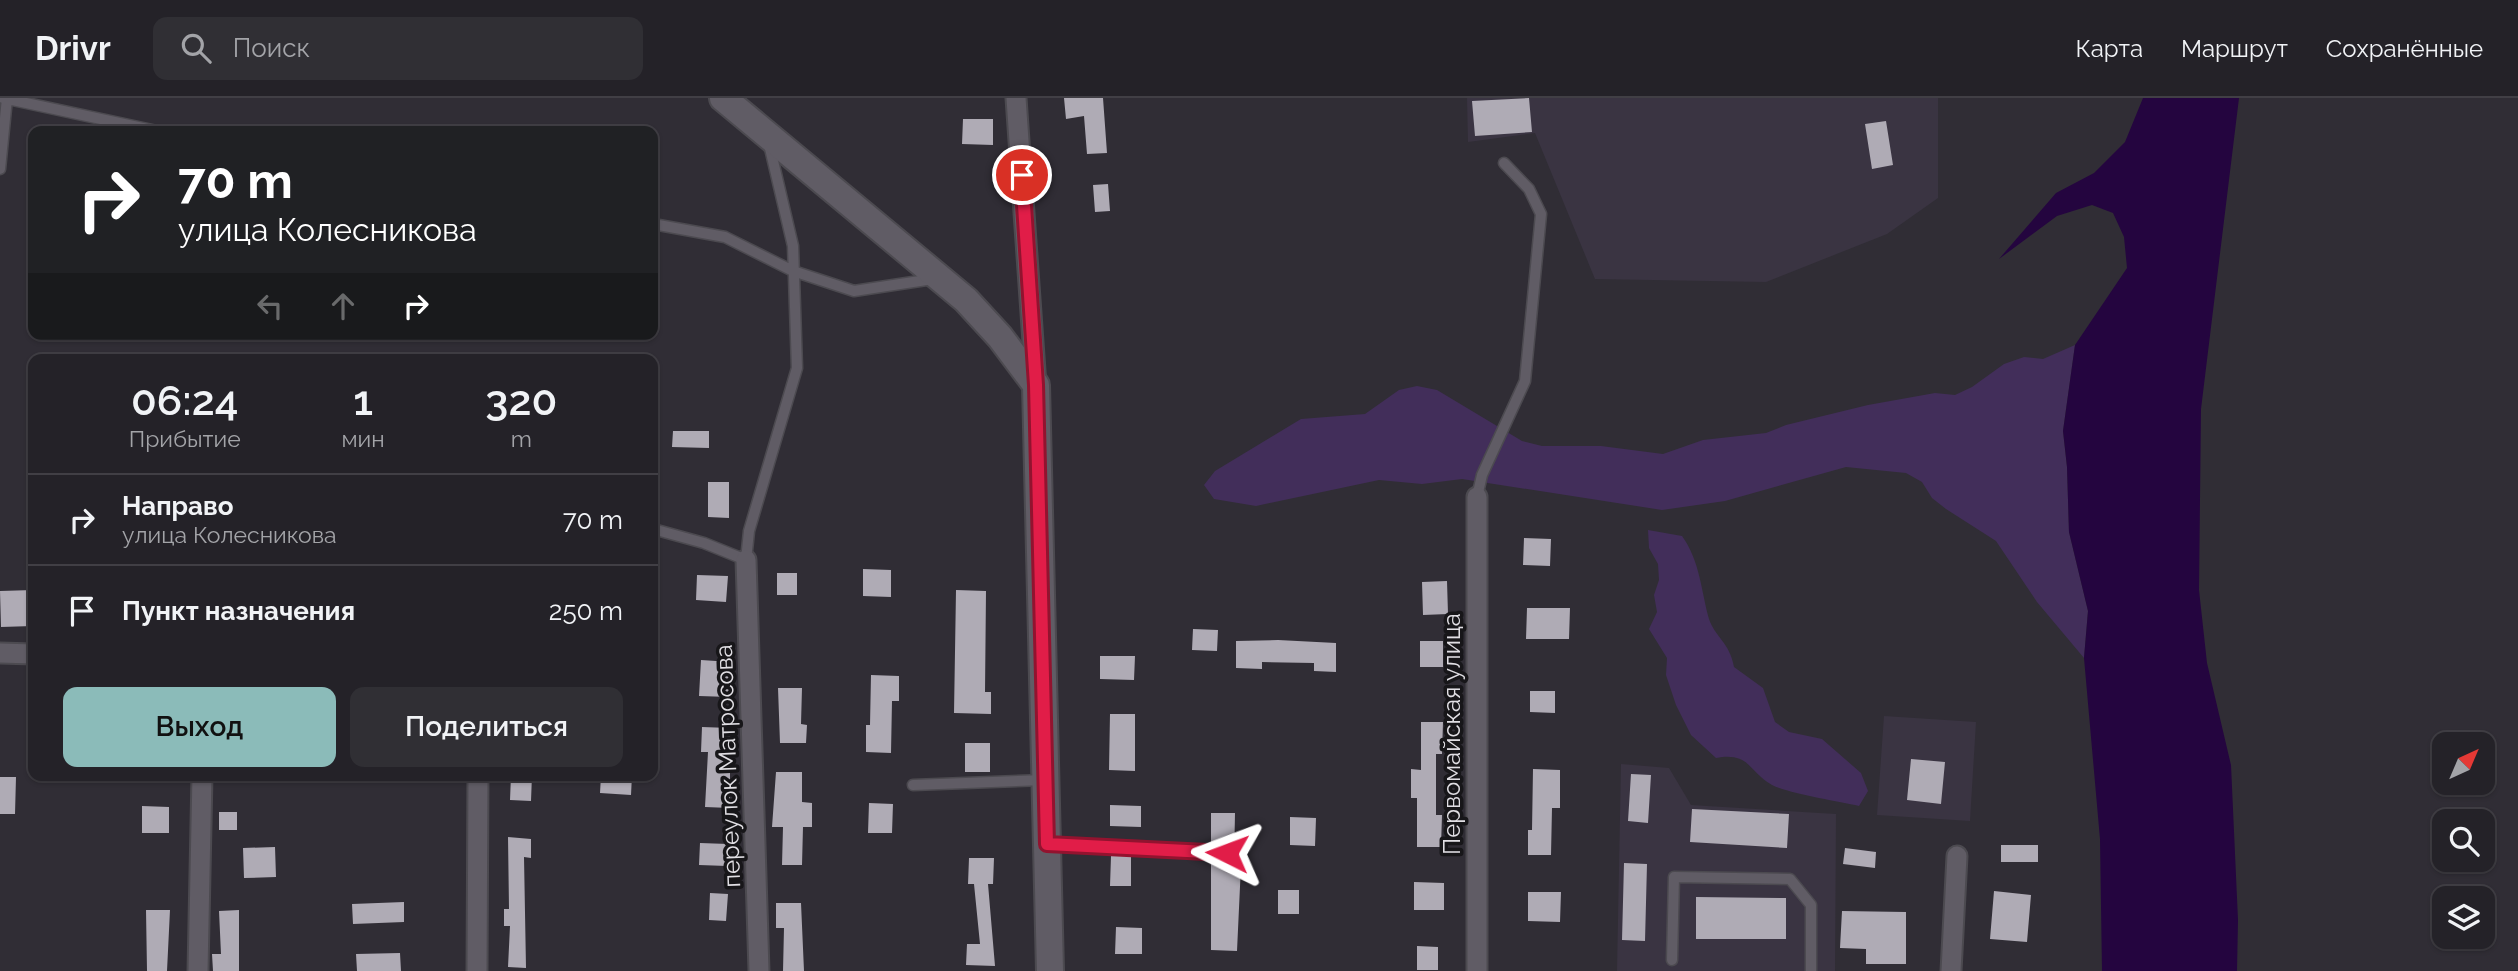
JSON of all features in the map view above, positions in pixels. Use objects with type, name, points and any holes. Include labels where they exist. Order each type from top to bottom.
[{"type":"street","points":[[723,98],[967,300],[1000,337],[1036,385]]},
{"type":"street","points":[[1016,98],[1036,385],[1050,971]]},
{"type":"street","name":"Первомайская улица","points":[[1477,497],[1477,971]]},
{"type":"street","name":"переулок Матросова","points":[[746,560],[759,971]]},
{"type":"street","points":[[0,653],[28,654]]},
{"type":"street","points":[[198,971],[202,781]]},
{"type":"street","points":[[477,971],[478,781]]},
{"type":"street","points":[[1951,971],[1957,856]]},
{"type":"lane","points":[[0,169],[6,98],[134,126]]},
{"type":"lane","points":[[658,530],[704,543],[746,560],[749,531],[797,368],[793,246],[767,136]]},
{"type":"lane","points":[[1477,497],[1492,452],[1525,381],[1541,214],[1529,189],[1504,163]]},
{"type":"lane","points":[[658,225],[725,237],[793,271],[854,291],[939,278]]},
{"type":"lane","points":[[913,785],[1045,780]]},
{"type":"lane","points":[[1047,844],[1227,853]]},
{"type":"lane","points":[[1672,960],[1674,877],[1790,879],[1811,905],[1811,971]]},
{"type":"shaded area","points":[[1467,98],[1938,98],[1938,198],[1887,234],[1766,282],[1595,279],[1535,133],[1468,142]]},
{"type":"shaded area","points":[[2143,98],[2239,98],[2201,409],[2199,590],[2207,663],[2231,765],[2238,920],[2237,971],[2102,971],[2100,839],[2084,658],[2088,611],[2069,532],[2063,431],[2075,345],[2127,268],[2124,237],[2113,213],[2092,205],[2057,216],[1999,259],[2056,193],[2094,173],[2125,142]]},
{"type":"shaded area","points":[[2075,345],[2063,431],[2069,532],[2088,611],[2084,658],[2037,602],[1996,541],[1946,509],[1932,498],[1922,482],[1906,473],[1846,467],[1725,501],[1662,510],[1462,479],[1422,484],[1379,480],[1256,506],[1214,499],[1204,485],[1215,471],[1301,419],[1365,414],[1399,390],[1417,386],[1437,390],[1522,441],[1542,446],[1601,446],[1663,454],[1703,440],[1766,433],[1786,425],[1868,405],[1935,393],[1955,395],[1972,387],[2004,364],[2024,357],[2043,359]]},
{"type":"shaded area","points":[[1648,530],[1682,536],[1693,555],[1709,619],[1726,646],[1734,667],[1763,688],[1775,722],[1789,732],[1822,739],[1861,773],[1868,791],[1859,806],[1772,785],[1742,760],[1716,758],[1691,735],[1676,705],[1666,675],[1667,658],[1649,629],[1657,612],[1654,595],[1659,580],[1658,564],[1649,548]]},
{"type":"shaded area","points":[[1884,716],[1976,722],[1970,821],[1877,815]]},
{"type":"shaded area","points":[[1621,764],[1669,768],[1691,805],[1836,814],[1835,971],[1617,971]]},
{"type":"building","points":[[1064,98],[1103,98],[1107,153],[1087,154],[1084,116],[1066,119]]},
{"type":"building","points":[[1529,98],[1532,132],[1475,136],[1472,101]]},
{"type":"building","points":[[963,119],[993,119],[993,145],[962,144]]},
{"type":"building","points":[[1886,121],[1893,165],[1872,169],[1865,124]]},
{"type":"building","points":[[1108,184],[1110,211],[1095,212],[1093,185]]},
{"type":"building","points":[[673,431],[709,431],[709,448],[672,447]]},
{"type":"building","points":[[708,482],[729,482],[729,518],[708,517]]},
{"type":"building","points":[[1524,538],[1551,539],[1550,566],[1523,565]]},
{"type":"building","points":[[863,569],[891,570],[891,597],[863,596]]},
{"type":"building","points":[[777,573],[797,573],[797,595],[777,595]]},
{"type":"building","points":[[697,575],[728,576],[726,602],[696,600]]},
{"type":"building","points":[[1447,581],[1448,614],[1423,615],[1422,582]]},
{"type":"building","points":[[28,590],[28,626],[1,627],[0,591]]},
{"type":"building","points":[[956,590],[986,591],[985,692],[991,692],[991,714],[954,713]]},
{"type":"building","points":[[1527,608],[1570,608],[1569,639],[1526,639]]},
{"type":"building","points":[[1193,629],[1218,630],[1217,651],[1192,650]]},
{"type":"building","points":[[1236,641],[1336,643],[1336,672],[1314,671],[1314,663],[1262,662],[1262,669],[1236,668]]},
{"type":"building","points":[[1420,641],[1443,641],[1443,667],[1420,667]]},
{"type":"building","points":[[1100,656],[1135,656],[1134,680],[1100,679]]},
{"type":"building","points":[[701,660],[731,662],[729,697],[699,696]]},
{"type":"building","points":[[871,675],[899,676],[899,701],[892,701],[891,753],[866,752],[866,725],[870,725]]},
{"type":"building","points":[[778,688],[802,688],[801,724],[807,725],[806,743],[780,743]]},
{"type":"building","points":[[1530,691],[1555,691],[1555,713],[1530,712]]},
{"type":"building","points":[[1110,714],[1135,714],[1135,771],[1109,770]]},
{"type":"building","points":[[1421,722],[1443,722],[1442,754],[1436,754],[1436,815],[1442,815],[1441,847],[1417,847],[1417,798],[1411,798],[1411,769],[1421,770]]},
{"type":"building","points":[[702,727],[730,728],[730,808],[705,807],[708,752],[701,752]]},
{"type":"building","points":[[965,743],[990,743],[990,772],[965,772]]},
{"type":"building","points":[[1911,759],[1945,762],[1941,804],[1907,800]]},
{"type":"building","points":[[1533,769],[1560,770],[1560,808],[1552,808],[1551,855],[1528,855],[1528,830],[1532,830]]},
{"type":"building","points":[[776,772],[802,772],[802,802],[812,803],[812,827],[803,827],[802,865],[782,865],[783,827],[772,827]]},
{"type":"building","points":[[1631,774],[1651,775],[1648,823],[1628,821]]},
{"type":"building","points":[[0,777],[16,777],[15,814],[0,814]]},
{"type":"building","points":[[511,781],[532,781],[531,801],[510,800]]},
{"type":"building","points":[[601,781],[632,781],[631,795],[600,793]]},
{"type":"building","points":[[869,803],[893,804],[892,833],[868,833]]},
{"type":"building","points":[[1110,805],[1141,806],[1141,827],[1110,826]]},
{"type":"building","points":[[142,806],[169,807],[169,833],[142,833]]},
{"type":"building","points":[[1692,809],[1789,814],[1787,848],[1690,842]]},
{"type":"building","points":[[219,812],[237,812],[237,830],[219,830]]},
{"type":"building","points":[[1211,813],[1235,813],[1234,865],[1241,865],[1237,951],[1211,950],[1211,860],[1230,860],[1234,853],[1230,846],[1211,845]]},
{"type":"building","points":[[1290,817],[1316,818],[1315,846],[1290,845]]},
{"type":"building","points":[[508,837],[531,839],[531,858],[524,857],[526,968],[508,967],[510,926],[504,926],[504,909],[509,909]]},
{"type":"building","points":[[700,843],[728,844],[727,866],[699,865]]},
{"type":"building","points":[[2001,845],[2038,845],[2038,862],[2001,862]]},
{"type":"building","points":[[275,847],[276,877],[244,878],[243,848]]},
{"type":"building","points":[[1845,848],[1876,852],[1875,868],[1843,864]]},
{"type":"building","points":[[1111,856],[1131,856],[1131,886],[1110,886]]},
{"type":"building","points":[[969,858],[994,858],[993,884],[988,884],[995,966],[966,965],[967,944],[980,944],[974,884],[968,884]]},
{"type":"building","points":[[1624,863],[1647,864],[1645,941],[1622,940]]},
{"type":"building","points":[[1414,882],[1444,883],[1444,910],[1414,910]]},
{"type":"building","points":[[1278,890],[1299,890],[1299,914],[1278,914]]},
{"type":"building","points":[[1994,891],[2031,895],[2027,942],[1990,939]]},
{"type":"building","points":[[1528,892],[1561,892],[1560,922],[1528,921]]},
{"type":"building","points":[[710,893],[728,894],[726,921],[709,920]]},
{"type":"building","points":[[1696,897],[1786,898],[1786,939],[1696,939]]},
{"type":"building","points":[[404,902],[404,922],[353,924],[352,904]]},
{"type":"building","points":[[776,903],[801,903],[804,971],[783,971],[784,928],[776,928]]},
{"type":"building","points":[[146,910],[170,910],[167,971],[147,971]]},
{"type":"building","points":[[239,910],[239,971],[213,971],[212,954],[221,954],[219,911]]},
{"type":"building","points":[[1842,911],[1906,912],[1906,964],[1866,964],[1866,949],[1840,948]]},
{"type":"building","points":[[1116,927],[1142,928],[1142,954],[1115,954]]},
{"type":"building","points":[[1417,946],[1438,947],[1438,970],[1417,970]]},
{"type":"building","points":[[400,953],[401,971],[357,971],[356,954]]},
{"type":"route","points":[[1022,175],[1036,385],[1047,844],[1227,853]]}]
